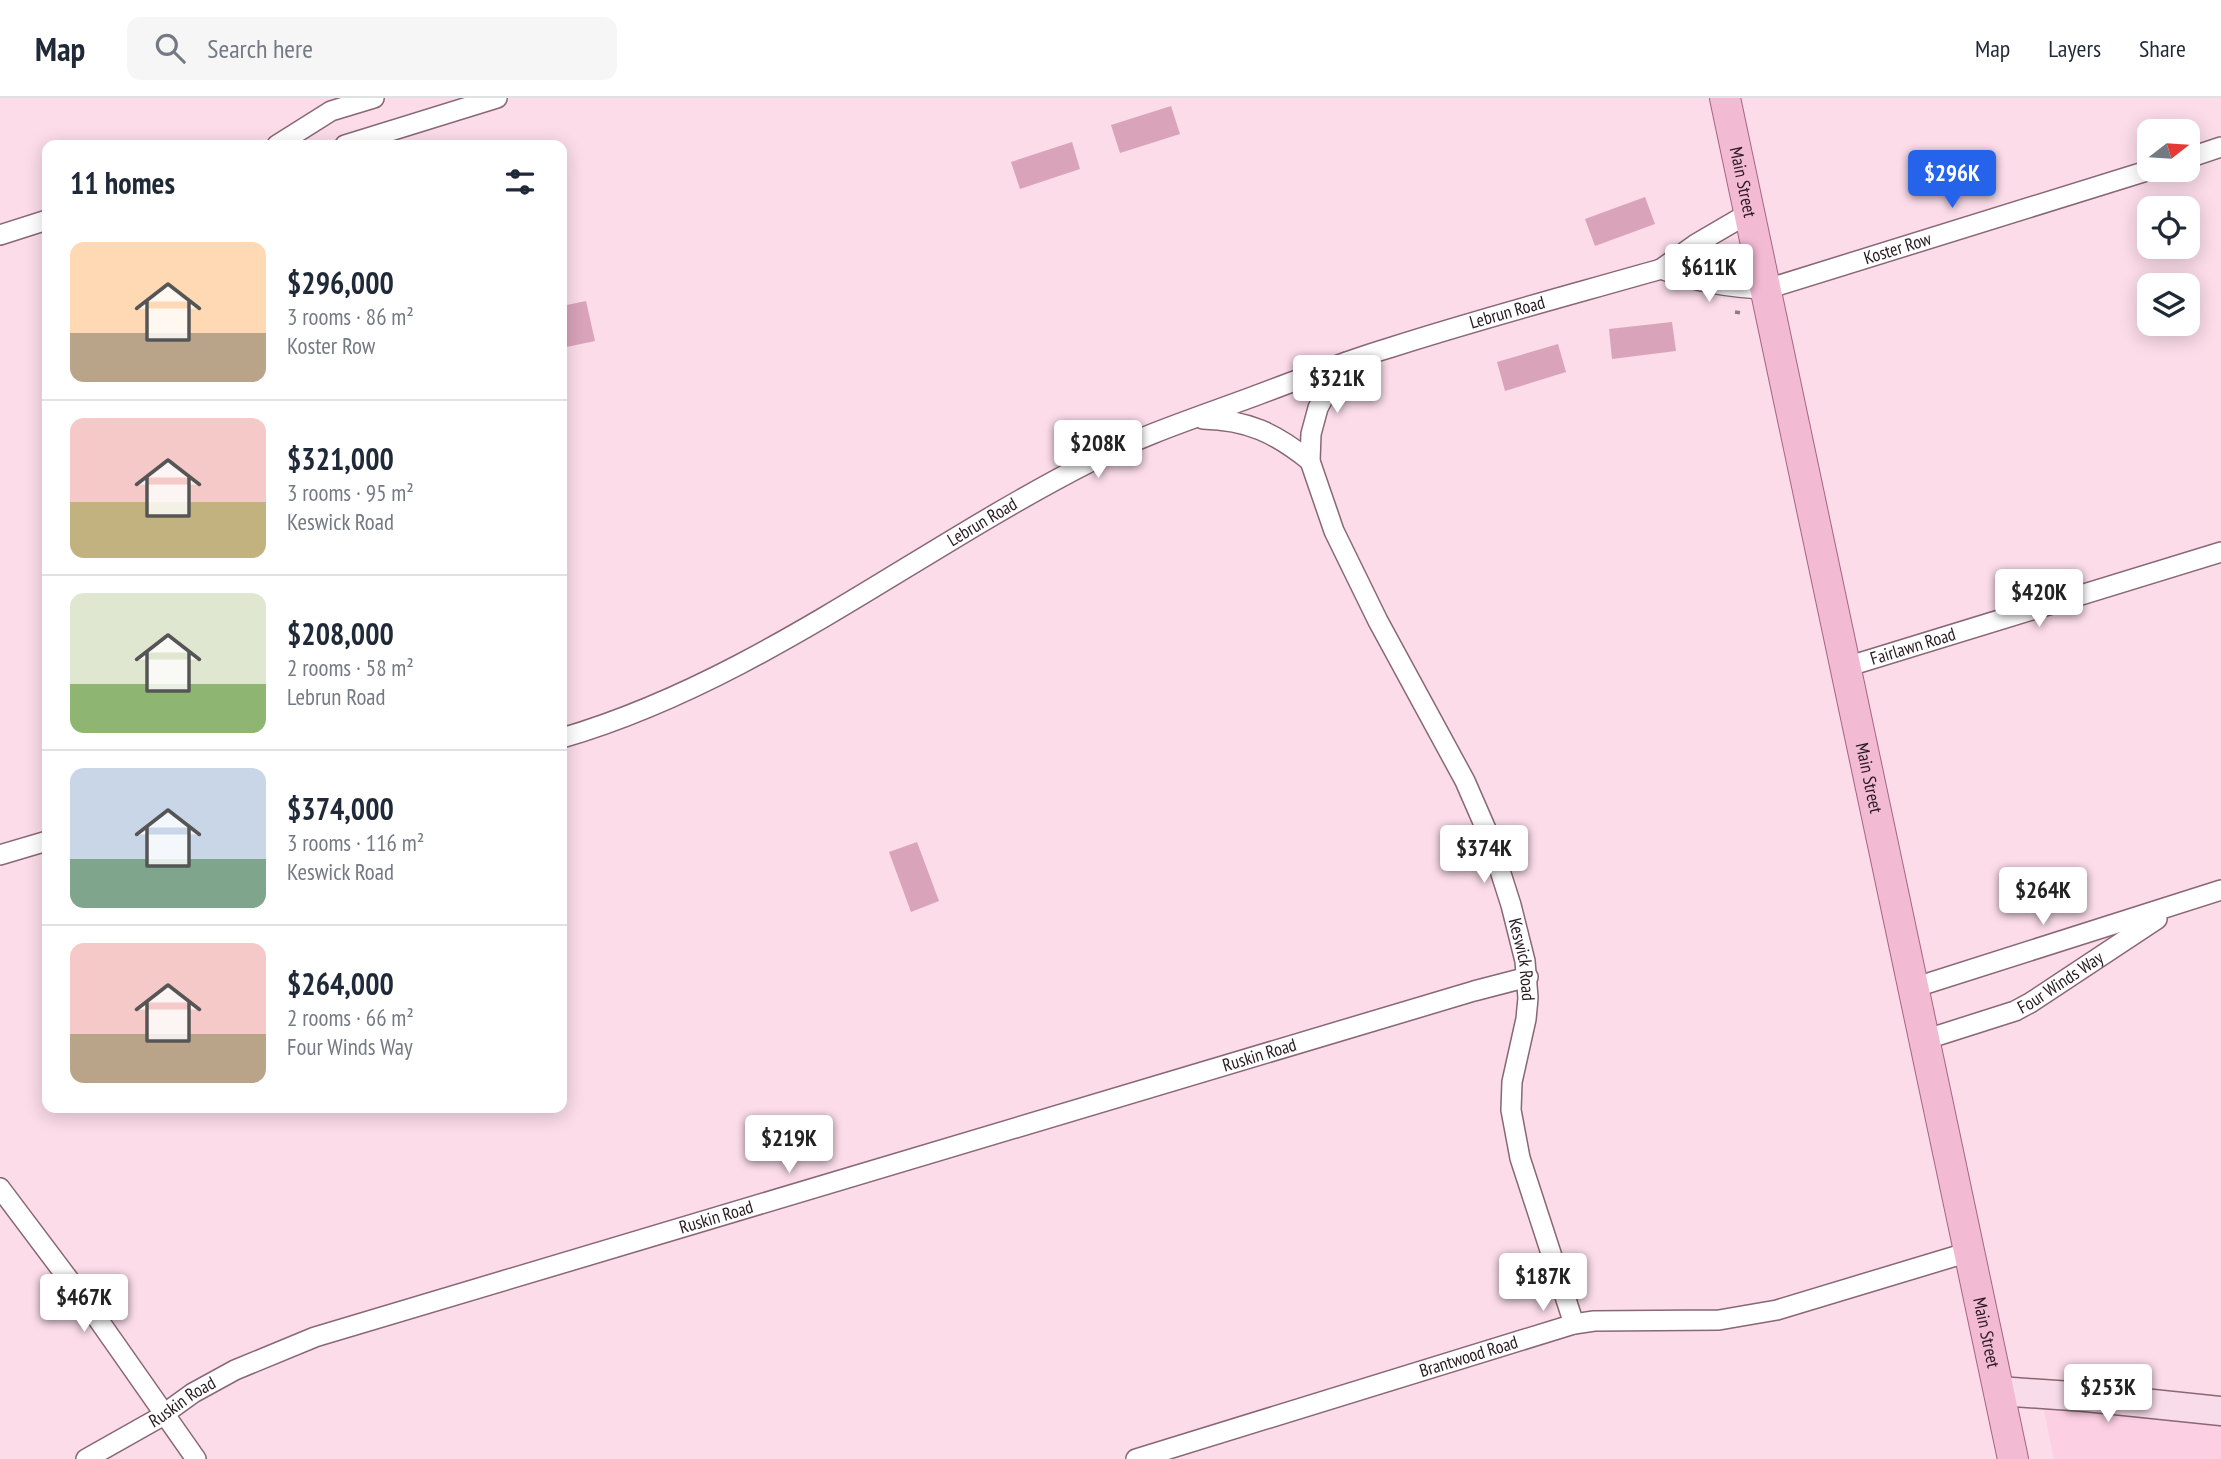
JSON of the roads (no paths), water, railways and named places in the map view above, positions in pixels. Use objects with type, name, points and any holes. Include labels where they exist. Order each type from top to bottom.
[{"type":"main road","name":"Main Street","points":[[1725,98],[2013,1459]]},
{"type":"street","points":[[285,140],[331,111],[374,98]]},
{"type":"street","points":[[361,140],[497,98]]},
{"type":"street","points":[[2200,154],[2221,148]]},
{"type":"street","name":"Koster Row","points":[[1767,289],[2137,174]]},
{"type":"street","name":"Lebrun Road","points":[[567,736],[671,698],[722,675],[812,625],[1034,491],[1093,460],[1194,418],[1347,362],[1498,315],[1661,269],[1696,244],[1749,213]]},
{"type":"street","points":[[0,235],[42,222]]},
{"type":"street","points":[[1661,269],[1682,277],[1730,288],[1767,289]]},
{"type":"street","name":"Keswick Road","points":[[1347,362],[1331,383],[1318,408],[1311,434],[1310,461],[1339,542],[1389,642],[1465,781],[1489,836],[1511,905],[1528,977],[1526,1019],[1512,1082],[1511,1110],[1520,1158],[1574,1325]]},
{"type":"street","points":[[1194,418],[1225,419],[1256,427],[1285,441],[1310,461]]},
{"type":"street","name":"Fairlawn Road","points":[[1846,667],[2221,552]]},
{"type":"street","points":[[0,855],[42,842]]},
{"type":"street","name":"Four Winds Way","points":[[1913,988],[2221,890]]},
{"type":"street","name":"Four Winds Way","points":[[1924,1040],[2015,1011],[2185,902]]},
{"type":"street","name":"Ruskin Road","points":[[86,1459],[234,1370],[315,1337],[1528,977]]},
{"type":"street","points":[[0,1188],[88,1305],[196,1459]]},
{"type":"street","name":"Brantwood Road","points":[[1136,1459],[1574,1325],[1594,1321],[1719,1320],[1777,1310],[1969,1252]]},
{"type":"street","points":[[1999,1391],[2221,1411]]}]
